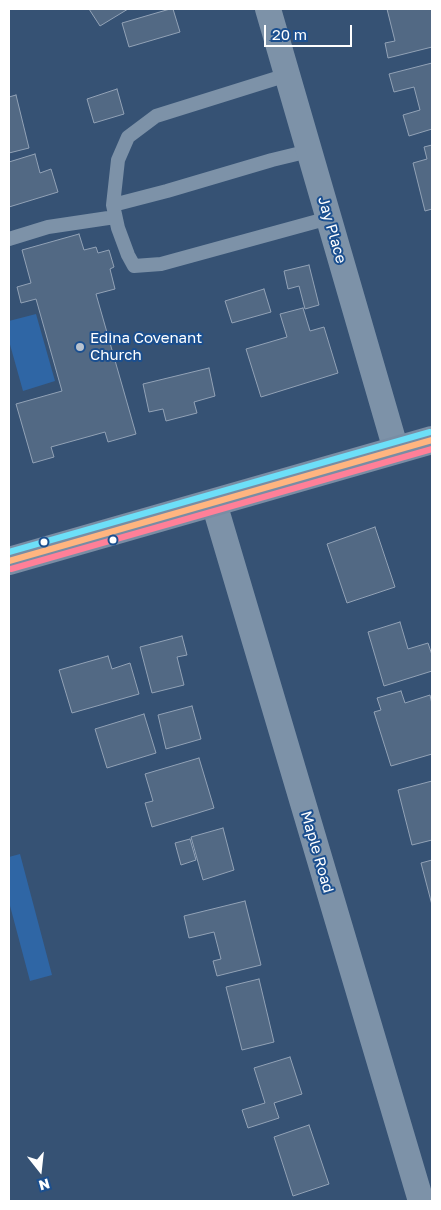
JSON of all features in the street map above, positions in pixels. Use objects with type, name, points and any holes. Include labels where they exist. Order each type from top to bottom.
[{"type":"main road","points":[[9,561],[432,440]]},
{"type":"street","name":"Jay Place","points":[[268,9],[396,450]]},
{"type":"street","name":"Maple Road","points":[[214,503],[420,1201]]},
{"type":"lane","points":[[287,75],[156,116],[128,137],[118,160],[114,211],[118,228],[134,266],[161,264],[329,218]]},
{"type":"lane","points":[[9,239],[48,227],[114,211],[167,191],[309,151]]},
{"type":"shaded area","points":[[36,314],[55,381],[23,391],[9,341],[9,321]]},
{"type":"shaded area","points":[[20,854],[52,975],[30,981],[9,902],[9,857]]},
{"type":"building","points":[[89,9],[128,9],[100,26]]},
{"type":"building","points":[[173,9],[180,32],[129,47],[122,23]]},
{"type":"building","points":[[387,9],[432,9],[432,47],[388,58],[385,43],[395,41]]},
{"type":"building","points":[[432,63],[432,129],[409,136],[403,115],[420,110],[414,87],[394,92],[389,74]]},
{"type":"building","points":[[117,89],[124,114],[94,123],[87,99]]},
{"type":"building","points":[[16,95],[29,148],[9,153],[9,97]]},
{"type":"building","points":[[432,145],[432,209],[425,211],[413,163],[427,159],[424,147]]},
{"type":"building","points":[[35,154],[40,173],[51,169],[58,192],[9,207],[9,162]]},
{"type":"building","name":"Edina Covenant Church","points":[[79,234],[84,250],[96,247],[98,253],[109,250],[114,267],[110,269],[115,289],[96,294],[136,434],[108,442],[105,432],[51,447],[54,457],[33,463],[16,404],[62,391],[36,299],[21,303],[17,287],[31,283],[22,250]]},
{"type":"building","points":[[309,265],[319,305],[305,309],[299,286],[288,289],[284,271]]},
{"type":"building","points":[[264,289],[271,312],[232,323],[225,301]]},
{"type":"building","points":[[303,308],[310,331],[324,327],[338,373],[261,397],[246,349],[287,337],[280,314]]},
{"type":"building","points":[[209,368],[215,396],[194,402],[197,413],[166,421],[163,409],[149,412],[143,384]]},
{"type":"building","points":[[375,527],[395,587],[347,603],[327,544]]},
{"type":"building","points":[[400,622],[408,649],[428,643],[432,655],[432,671],[384,686],[368,632]]},
{"type":"building","points":[[182,636],[187,655],[177,657],[184,685],[152,693],[140,647]]},
{"type":"building","points":[[108,656],[112,669],[130,663],[139,694],[72,713],[59,670]]},
{"type":"building","points":[[401,691],[405,703],[430,695],[432,704],[432,754],[391,766],[374,712],[381,710],[377,698]]},
{"type":"building","points":[[192,706],[201,739],[166,749],[158,715]]},
{"type":"building","points":[[144,714],[156,753],[107,768],[95,729]]},
{"type":"building","points":[[199,758],[214,808],[152,827],[145,803],[153,801],[145,774]]},
{"type":"building","points":[[432,781],[432,840],[412,845],[398,790]]},
{"type":"building","points":[[223,828],[234,870],[203,880],[191,837]]},
{"type":"building","points":[[190,839],[196,860],[181,865],[175,843]]},
{"type":"building","points":[[432,860],[432,905],[421,863]]},
{"type":"building","points":[[245,901],[261,965],[217,976],[213,961],[221,959],[214,932],[189,938],[184,916]]},
{"type":"building","points":[[259,979],[274,1042],[242,1050],[226,987]]},
{"type":"building","points":[[290,1057],[302,1094],[274,1103],[279,1118],[248,1128],[242,1110],[265,1103],[254,1068]]},
{"type":"building","points":[[309,1125],[329,1184],[293,1196],[274,1137]]},
{"type":"transit line","points":[[9,552],[430,432]]},
{"type":"transit line","points":[[9,561],[432,440]]},
{"type":"transit line","points":[[11,569],[432,449]]},
{"type":"place","name":"Edina Covenant Church","points":[[80,347]]}]
